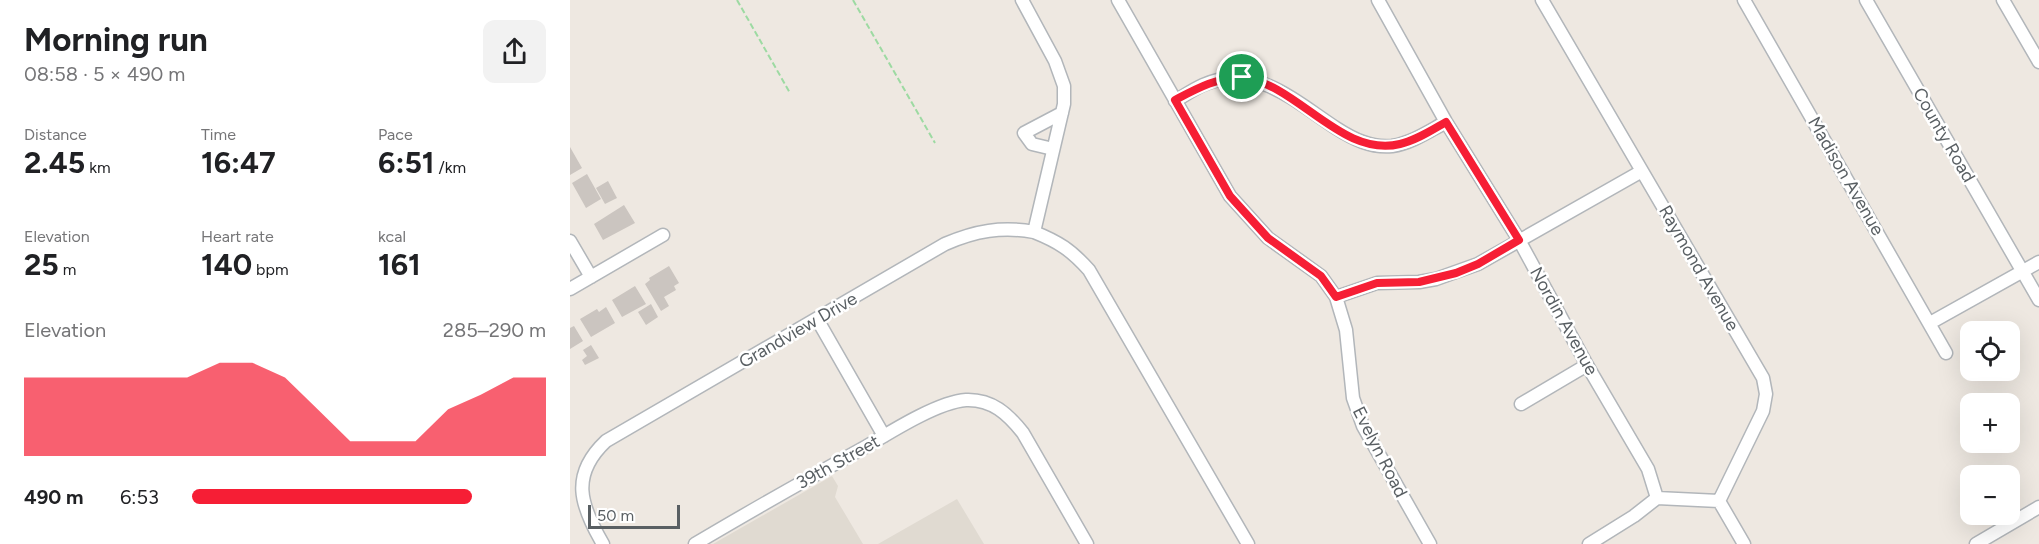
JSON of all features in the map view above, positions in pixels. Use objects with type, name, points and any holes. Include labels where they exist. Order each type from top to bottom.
[{"type":"street","points":[[1022,0],[1055,62],[1064,86],[1062,113],[1034,232]]},
{"type":"street","name":"Evelyn Road","points":[[1118,0],[1230,196],[1268,238],[1321,276],[1336,297],[1346,330],[1353,398],[1363,426],[1430,544]]},
{"type":"street","name":"Nordin Avenue","points":[[1378,0],[1446,122],[1519,240],[1587,365],[1648,469],[1657,498]]},
{"type":"street","name":"Raymond Avenue","points":[[1542,0],[1762,378],[1766,393],[1763,411],[1719,501]]},
{"type":"street","name":"Madison Avenue","points":[[1744,0],[1946,353]]},
{"type":"street","name":"County Road","points":[[1866,0],[2022,270]]},
{"type":"street","points":[[2003,0],[2039,62]]},
{"type":"street","points":[[1175,100],[1204,84],[1217,80],[1254,79],[1278,89],[1347,135],[1362,143],[1376,146],[1402,144],[1446,122]]},
{"type":"street","points":[[1053,149],[1032,144],[1024,134],[1062,113]]},
{"type":"street","points":[[1336,297],[1377,283],[1419,282],[1456,273],[1478,264],[1642,171]]},
{"type":"street","name":"Grandview Drive","points":[[603,544],[586,515],[579,486],[581,472],[591,454],[606,441],[945,244],[977,231],[1016,229],[1034,232],[1057,241],[1074,253],[1089,270],[1248,544]]},
{"type":"street","points":[[570,289],[663,235]]},
{"type":"street","points":[[570,241],[591,277]]},
{"type":"street","points":[[1930,323],[2039,262]]},
{"type":"street","points":[[2022,270],[2039,300]]},
{"type":"street","points":[[817,319],[884,436]]},
{"type":"street","points":[[1521,404],[1587,365]]},
{"type":"street","name":"39th Street","points":[[695,544],[884,436],[945,404],[967,400],[987,402],[1001,409],[1023,433],[1087,544]]},
{"type":"street","points":[[1589,544],[1634,516],[1657,498],[1719,501],[1744,544]]},
{"type":"street","points":[[1976,544],[2039,507]]},
{"type":"path","points":[[737,0],[790,93]]},
{"type":"path","points":[[853,0],[935,143]]},
{"type":"shaded area","points":[[832,476],[838,486],[835,497],[863,544],[713,544]]},
{"type":"shaded area","points":[[957,499],[984,544],[878,544]]},
{"type":"building","points":[[570,147],[582,168],[570,175]]},
{"type":"building","points":[[587,174],[601,199],[586,208],[572,183]]},
{"type":"building","points":[[608,181],[617,198],[605,204],[596,188]]},
{"type":"building","points":[[624,205],[635,223],[603,240],[594,224]]},
{"type":"building","points":[[669,266],[679,283],[674,286],[676,290],[664,297],[669,306],[661,311],[645,284],[650,280],[649,278]]},
{"type":"building","points":[[635,286],[646,304],[622,317],[612,300]]},
{"type":"building","points":[[651,304],[658,317],[646,325],[638,312]]},
{"type":"building","points":[[606,307],[615,323],[591,337],[580,319],[597,309],[599,312]]},
{"type":"building","points":[[574,326],[583,341],[570,349],[570,328]]},
{"type":"building","points":[[591,345],[599,358],[585,365],[582,360],[587,356],[583,350]]},
{"type":"route","points":[[1242,77],[1254,79],[1278,89],[1362,143],[1376,146],[1402,144],[1446,122],[1519,240],[1478,264],[1456,273],[1419,282],[1377,283],[1336,297],[1321,276],[1268,238],[1230,196],[1175,100],[1204,84],[1242,77]]}]
